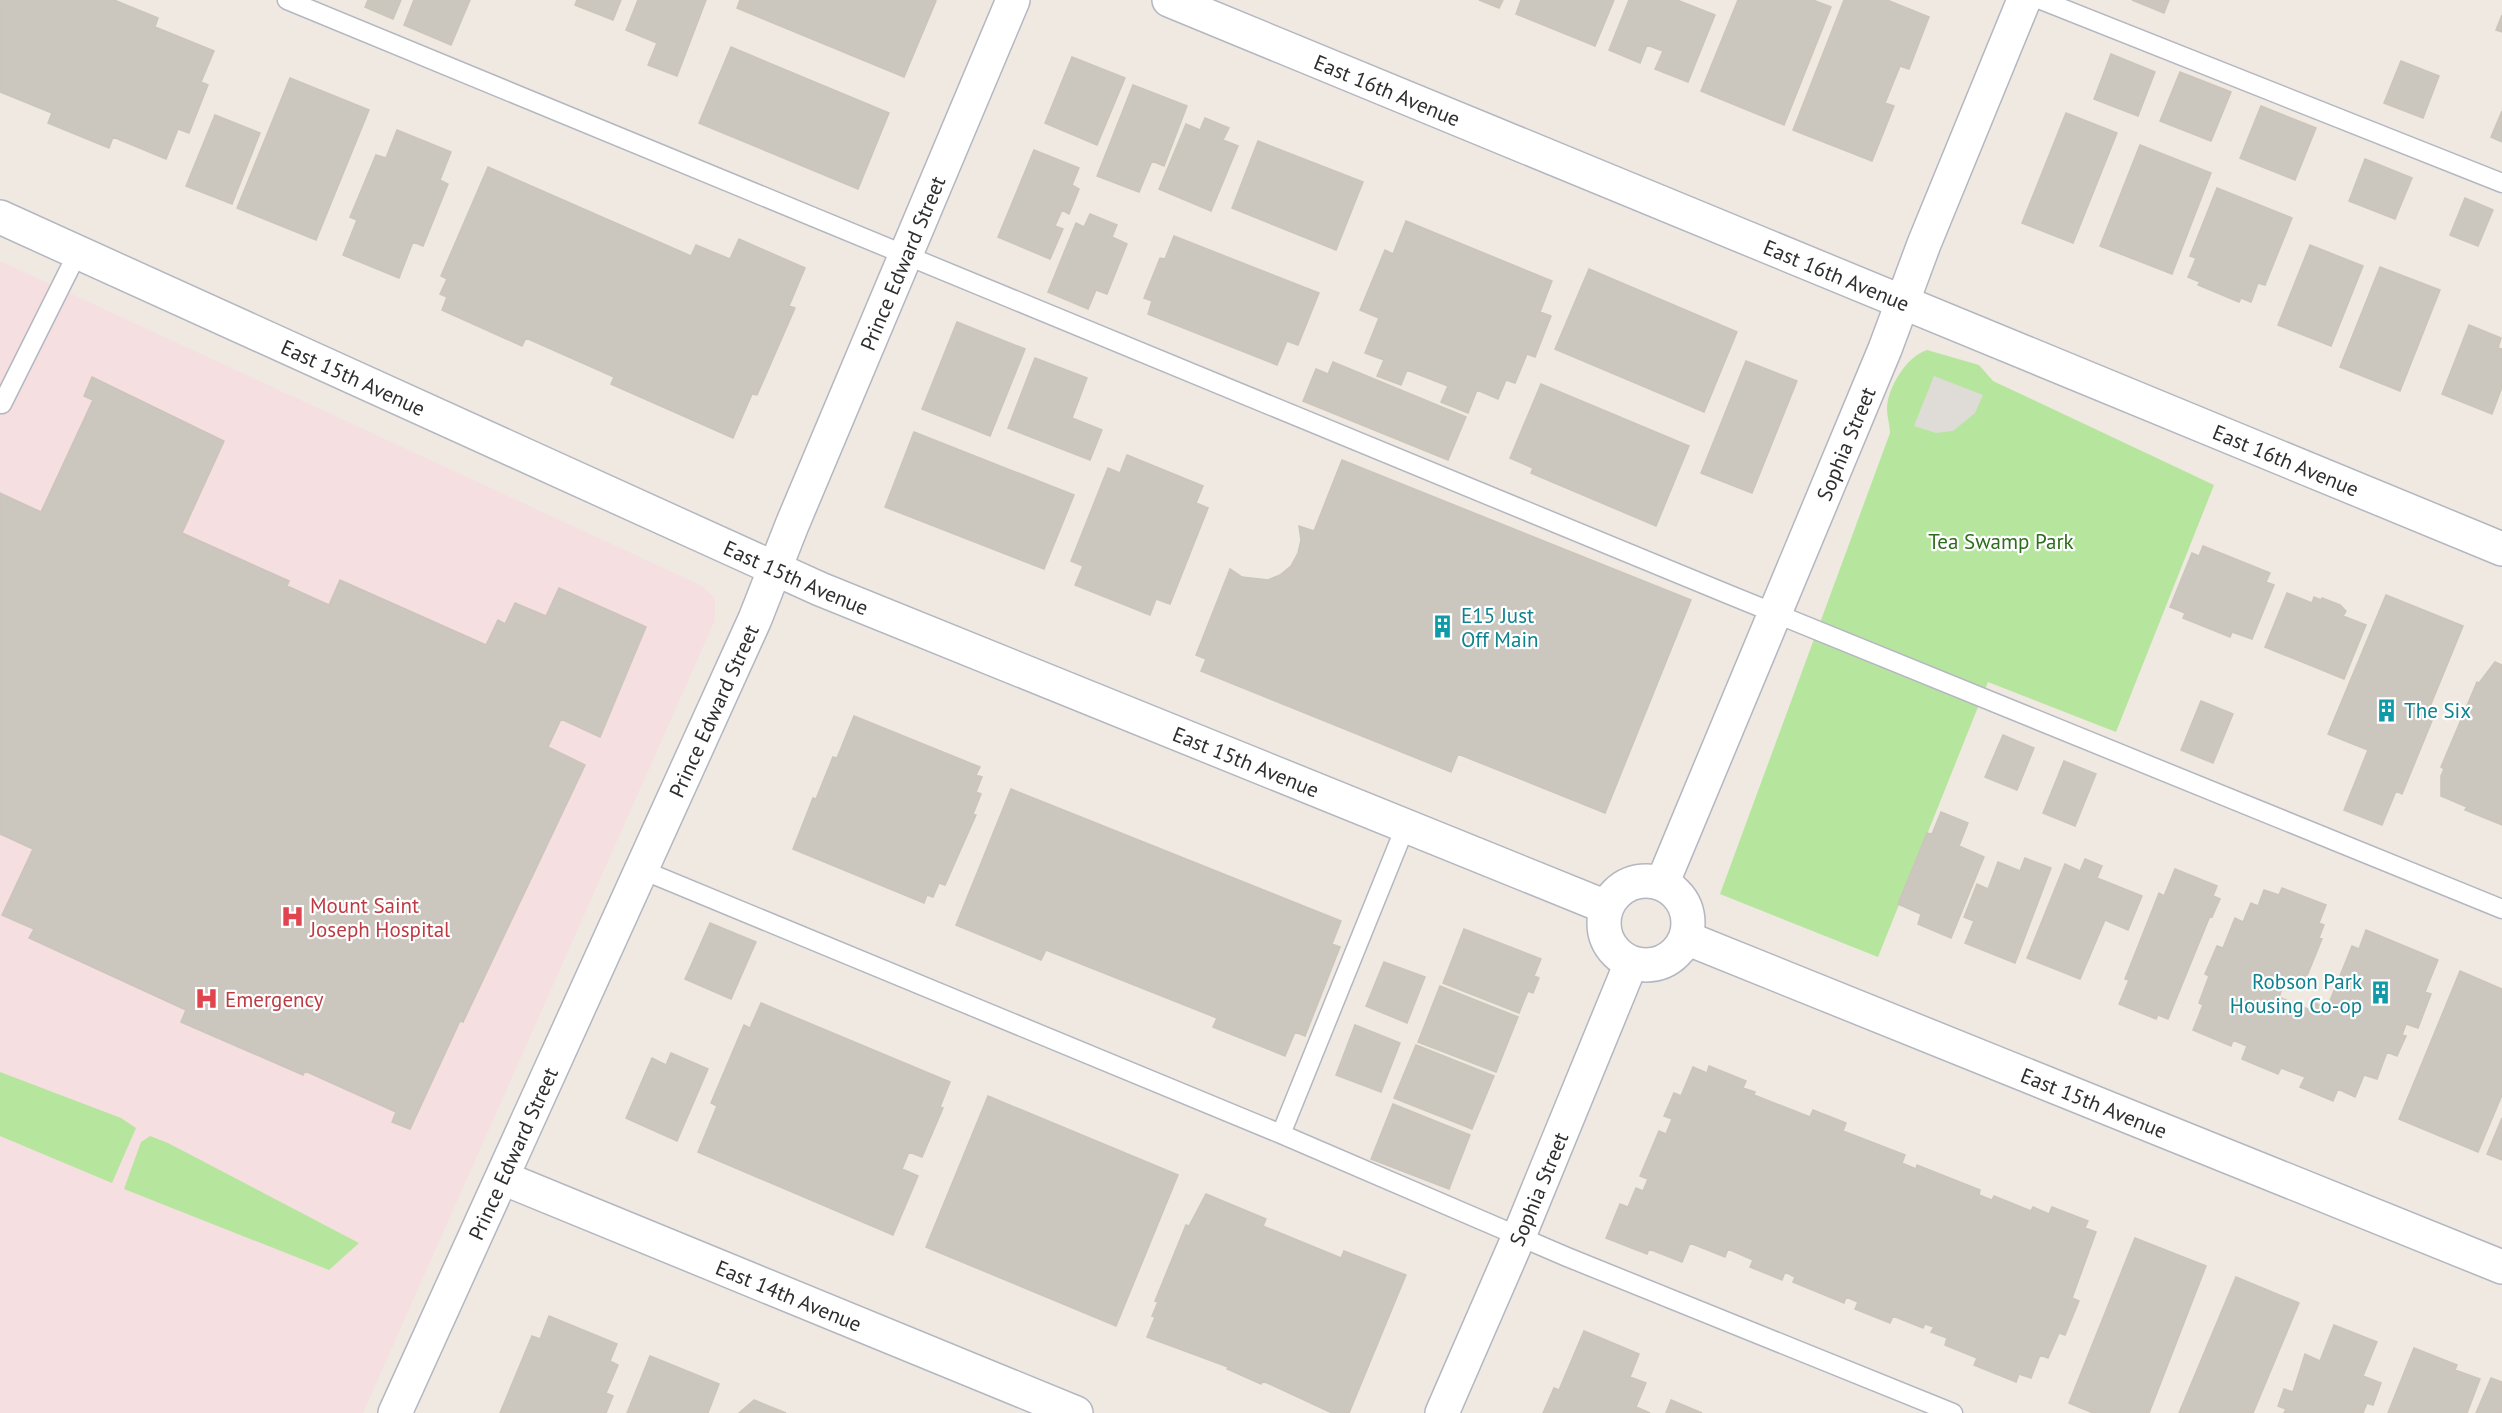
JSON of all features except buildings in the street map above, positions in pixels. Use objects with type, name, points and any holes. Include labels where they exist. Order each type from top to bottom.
[{"type":"street","name":"Prince Edward Street","points":[[395,1413],[755,619],[1013,0]]},
{"type":"street","name":"East 16th Avenue","points":[[1169,0],[2502,549]]},
{"type":"street","name":"Sophia Street","points":[[1662,884],[1903,303],[1924,244],[2024,0]]},
{"type":"street","name":"East 15th Avenue","points":[[0,217],[775,569],[1606,907]]},
{"type":"street","points":[[1636,882],[1662,884],[1673,890],[1687,912],[1686,938],[1674,954],[1657,965],[1643,966],[1618,957],[1607,940],[1603,920],[1606,907],[1613,895],[1636,882]]},
{"type":"street","name":"East 15th Avenue","points":[[1686,938],[2502,1267]]},
{"type":"street","name":"Sophia Street","points":[[1442,1413],[1519,1236],[1631,963]]},
{"type":"street","name":"East 14th Avenue","points":[[502,1178],[1076,1413]]},
{"type":"lane","points":[[287,0],[1774,613],[2502,909]]},
{"type":"lane","points":[[2041,0],[2502,183]]},
{"type":"lane","points":[[0,403],[2,404],[78,252]]},
{"type":"lane","points":[[1281,1134],[1406,825]]},
{"type":"lane","points":[[640,869],[1281,1134],[1519,1236],[1953,1413]]},
{"type":"shaded area","name":"Mount Saint Joseph Hospital","points":[[0,261],[702,586],[715,598],[715,620],[363,1413],[0,1413]]},
{"type":"shaded area","points":[[1934,376],[1983,395],[1975,413],[1953,431],[1936,433],[1914,426]]},
{"type":"green space","name":"Tea Swamp Park","points":[[1927,350],[1979,365],[1993,381],[2214,485],[2116,732],[1988,682],[1878,957],[1720,894],[1890,433],[1887,409],[1890,392],[1912,359]]},
{"type":"green space","points":[[0,1072],[121,1118],[136,1128],[112,1183],[0,1136]]},
{"type":"green space","points":[[150,1136],[168,1143],[359,1243],[329,1270],[124,1189],[141,1142]]},
{"type":"place","name":"E15 Just Off Main","points":[[1443,627]]},
{"type":"place","name":"The Six","points":[[2386,710]]},
{"type":"place","name":"Mount Saint Joseph Hospital","points":[[292,917]]},
{"type":"place","name":"Robson Park Housing Co-op","points":[[2380,993]]},
{"type":"place","name":"Emergency","points":[[207,999]]}]
